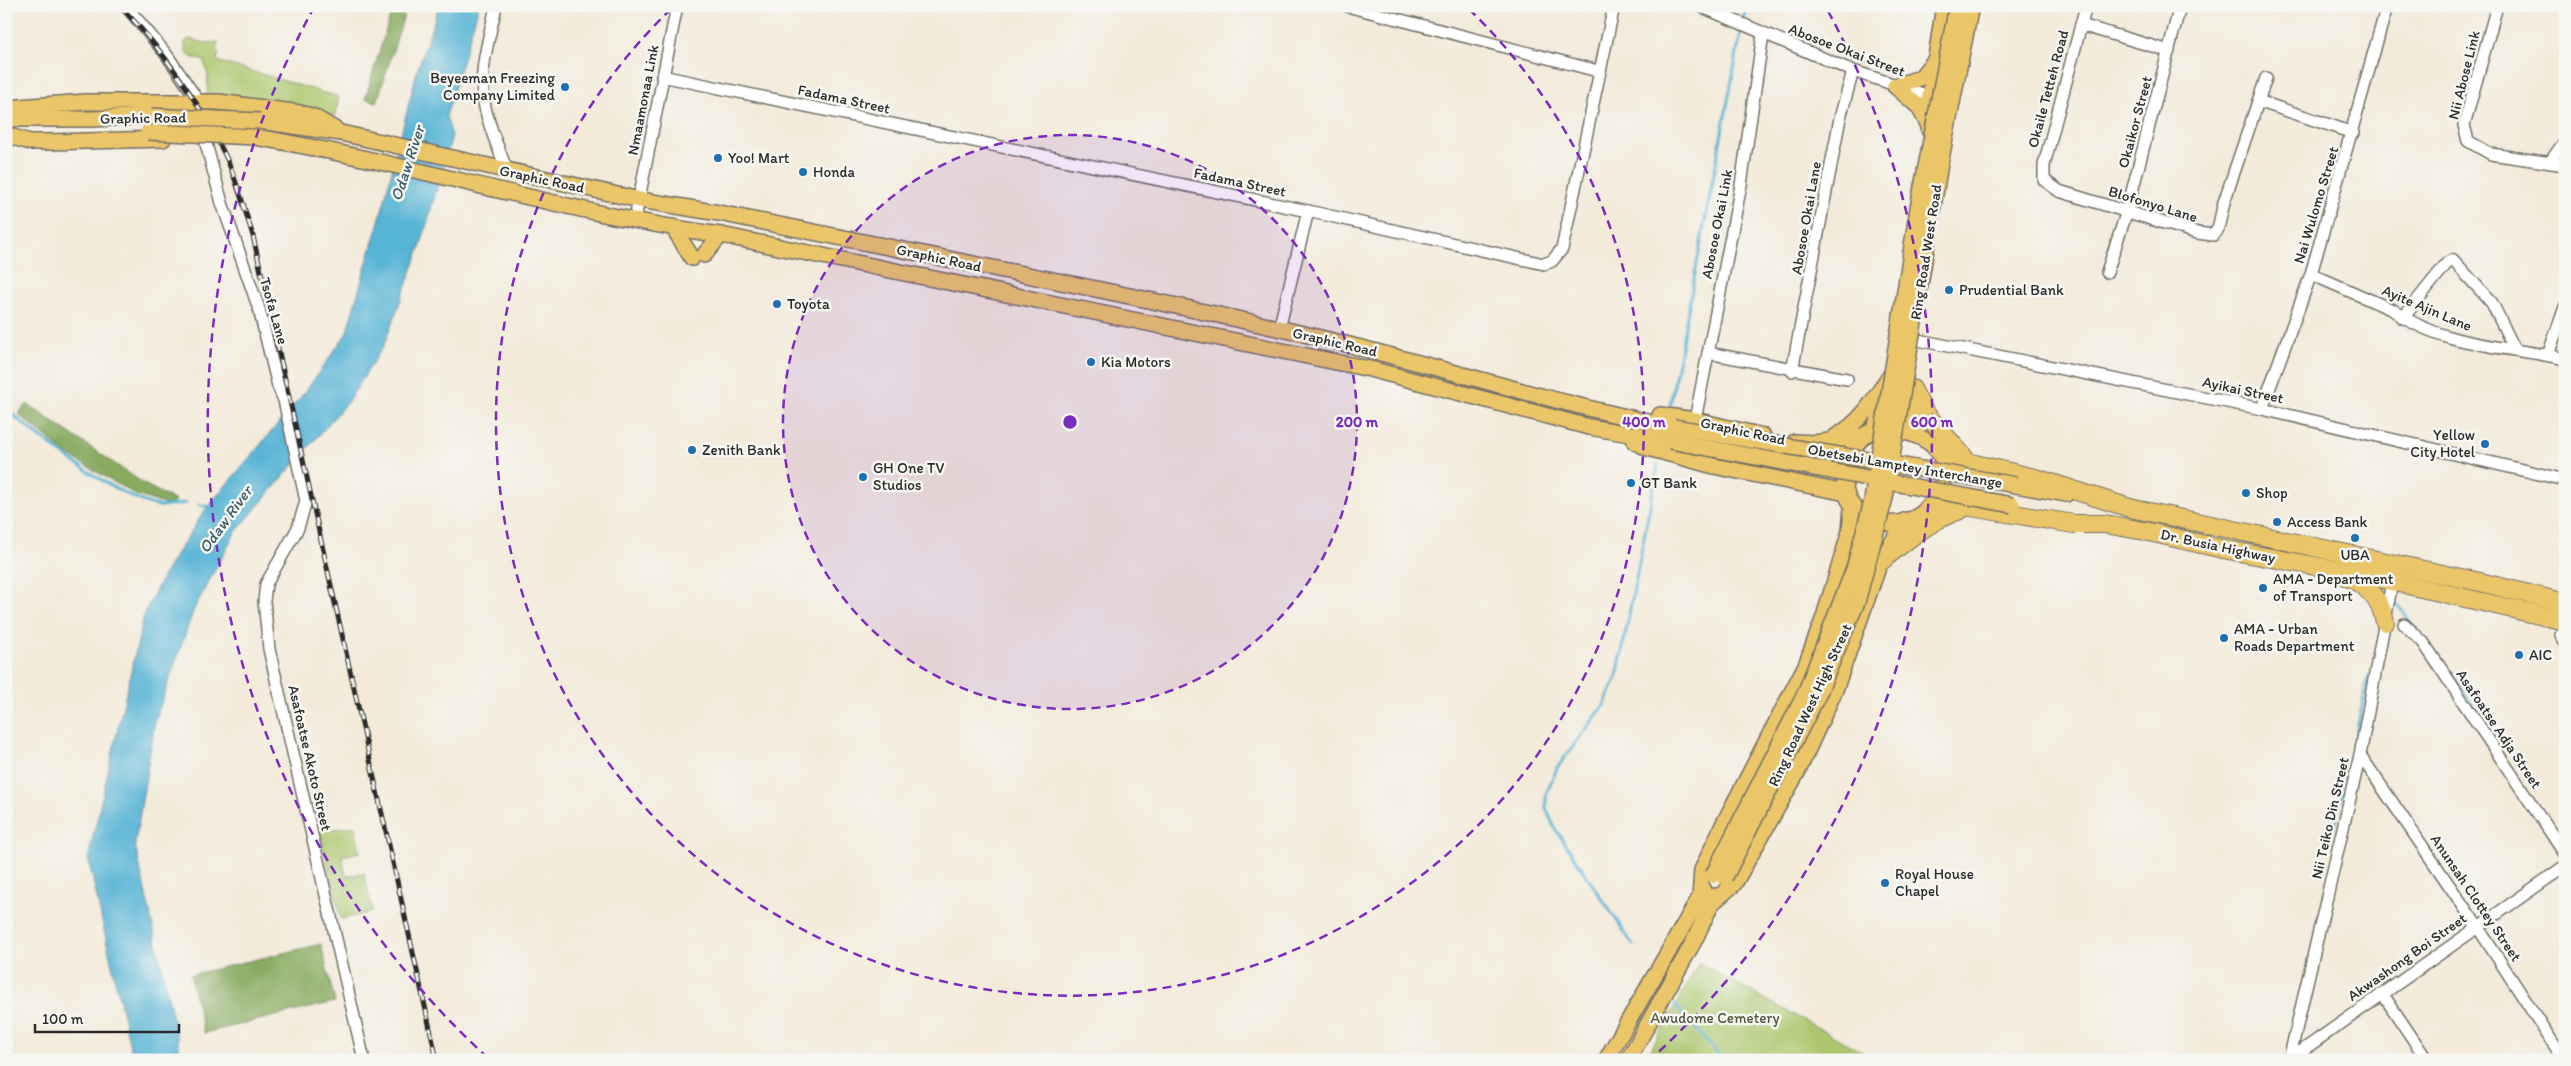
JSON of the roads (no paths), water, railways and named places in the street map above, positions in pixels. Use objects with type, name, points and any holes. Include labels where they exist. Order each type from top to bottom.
[{"type":"highway","points":[[1912,389],[1924,412],[1971,463]]},
{"type":"highway","name":"Dr. Busia Highway","points":[[1936,448],[1954,458],[2039,479],[2111,503],[2384,562],[2388,569],[2410,577],[2465,587],[2510,590],[2565,603]]},
{"type":"highway","name":"Dr. Busia Highway","points":[[1928,508],[1947,505],[1971,506],[2074,524],[2105,524],[2392,582],[2563,632]]},
{"type":"highway","points":[[1880,562],[1907,539],[1932,523],[1949,513],[1971,506]]},
{"type":"highway","points":[[2324,568],[2352,579],[2375,595],[2381,605],[2385,622]]},
{"type":"main road","name":"Ring Road West Road","points":[[1869,432],[1888,378],[1925,192],[1930,96],[1944,6]]},
{"type":"main road","name":"Ring Road West Road","points":[[1878,499],[1918,208],[1957,6]]},
{"type":"main road","name":"Ring Road West Road","points":[[1878,499],[1971,6]]},
{"type":"main road","name":"Ring Road West Road","points":[[1914,434],[1912,389],[1913,339],[1977,6]]},
{"type":"main road","points":[[1895,86],[1920,78],[1935,60]]},
{"type":"main road","points":[[1895,86],[1919,107],[1929,128]]},
{"type":"main road","points":[[6,108],[86,102],[199,102],[260,106],[314,117],[341,133]]},
{"type":"main road","name":"Graphic Road","points":[[6,119],[151,116],[260,121],[341,133],[640,200],[747,218],[1279,329],[1419,361],[1553,400],[1637,427]]},
{"type":"main road","name":"Graphic Road","points":[[8,136],[148,132],[255,136],[312,146],[635,220],[722,235],[1370,369],[1589,427],[1637,427],[1661,415],[1695,420],[1799,442],[1825,442],[1869,432]]},
{"type":"main road","points":[[8,136],[30,142],[124,138],[312,146]]},
{"type":"main road","points":[[673,227],[698,257],[722,235]]},
{"type":"main road","points":[[1825,442],[1851,428],[1866,414],[1888,378]]},
{"type":"main road","points":[[1637,427],[1635,442],[1648,448],[1714,466],[1846,493]]},
{"type":"main road","name":"Obetsebi Lamptey Interchange","points":[[1637,427],[2105,524]]},
{"type":"main road","points":[[1888,428],[1914,434],[1924,437],[1936,448],[1942,465],[1941,484],[1938,493],[1928,508],[1914,518],[1887,524],[1868,519],[1852,508],[1846,493],[1848,462],[1869,432],[1888,428]]},
{"type":"main road","name":"Obetsebi Lamptey Interchange","points":[[1672,434],[2016,485],[2111,503]]},
{"type":"main road","name":"Ring Road West High Street","points":[[1628,1060],[1686,954],[1706,900],[1812,677],[1852,576],[1878,499]]},
{"type":"main road","name":"Ring Road West High Street","points":[[1706,900],[1702,870],[1806,665],[1823,620],[1850,530],[1852,508]]},
{"type":"main road","name":"Ring Road West High Street","points":[[1606,1060],[1670,946],[1706,900],[1734,884],[1806,755],[1836,690],[1880,562],[1906,520]]},
{"type":"street","points":[[126,6],[166,54],[199,102]]},
{"type":"street","points":[[496,6],[485,61],[483,100],[488,120],[507,171]]},
{"type":"street","name":"Nmaamonaa Link","points":[[635,220],[677,6]]},
{"type":"street","points":[[1347,6],[1598,71]]},
{"type":"street","name":"Fadama Street","points":[[662,76],[1308,212],[1538,264],[1552,261],[1562,249],[1598,71],[1614,6]]},
{"type":"street","name":"Abosoe Okai Street","points":[[1700,6],[1715,9],[1726,17],[1853,71],[1957,105]]},
{"type":"street","name":"Okaile Tetteh Road","points":[[2044,180],[2046,156],[2086,6]]},
{"type":"street","name":"Okaikor Street","points":[[2107,272],[2127,211],[2180,6]]},
{"type":"street","name":"Nai Wulomo Street","points":[[2262,409],[2311,274],[2353,133],[2387,6]]},
{"type":"street","name":"Nii Abose Link","points":[[2497,6],[2464,125],[2468,141],[2491,154],[2565,164]]},
{"type":"street","points":[[2081,25],[2169,51]]},
{"type":"street","name":"Abosoe Okai Link","points":[[1695,420],[1741,185],[1761,32]]},
{"type":"street","name":"Abosoe Okai Lane","points":[[1792,370],[1840,118],[1853,71]]},
{"type":"street","name":"Blofonyo Lane","points":[[2044,180],[2059,191],[2197,233],[2213,235],[2218,229],[2224,202],[2266,78]]},
{"type":"street","points":[[2258,101],[2353,133]]},
{"type":"street","name":"Tsofa Lane","points":[[205,140],[222,202],[259,309],[278,386],[284,400],[300,470]]},
{"type":"street","points":[[2550,162],[2565,142]]},
{"type":"street","points":[[1279,329],[1308,212]]},
{"type":"street","points":[[2403,318],[2447,263],[2453,260],[2492,303],[2514,350]]},
{"type":"street","name":"Ayite Ajin Lane","points":[[2311,274],[2393,310],[2403,318],[2472,344],[2565,359]]},
{"type":"street","points":[[2548,355],[2565,308]]},
{"type":"street","name":"Ayikai Street","points":[[1913,339],[2262,409],[2565,480]]},
{"type":"street","points":[[1708,353],[1847,379]]},
{"type":"street","name":"Asafoatse Akoto Street","points":[[300,470],[306,501],[298,528],[266,584],[265,617],[269,649],[364,1060]]},
{"type":"street","name":"Nii Teiko Din Street","points":[[2296,1056],[2360,756],[2392,582]]},
{"type":"street","name":"Asafoatse Adja Street","points":[[2404,624],[2423,642],[2565,854]]},
{"type":"street","name":"Anunsah Clottey Street","points":[[2360,756],[2477,926],[2564,1060]]},
{"type":"street","name":"Akwashong Boi Street","points":[[2296,1056],[2382,993],[2565,866]]},
{"type":"street","points":[[2382,993],[2428,1060]]},
{"type":"water","name":"Odaw River","points":[[439,6],[479,6],[446,116],[452,136],[420,248],[384,345],[350,399],[235,533],[194,609],[155,721],[135,844],[182,1060],[133,1060],[88,858],[145,611],[168,567],[205,510],[305,392],[346,334],[381,214],[417,71]]},
{"type":"waterway","points":[[1743,21],[1746,6]]},
{"type":"waterway","points":[[1670,405],[1742,27]]},
{"type":"waterway","points":[[6,409],[58,450],[122,492],[141,501],[159,506],[186,503]]},
{"type":"waterway","points":[[1633,945],[1554,827],[1546,808],[1546,794],[1557,768],[1605,704],[1617,677],[1658,464]]},
{"type":"waterway","points":[[199,505],[210,507]]},
{"type":"waterway","points":[[2395,602],[2417,629]]},
{"type":"waterway","points":[[2446,666],[2488,729]]},
{"type":"waterway","points":[[2335,827],[2369,675]]},
{"type":"waterway","points":[[1675,1005],[1723,1060]]},
{"type":"railway","points":[[120,6],[150,39],[178,75],[214,133],[237,183],[253,236],[437,1060]]},
{"type":"place","name":"Beyeeman Freezing Company Limited","points":[[565,87]]},
{"type":"place","name":"Yoo! Mart","points":[[718,158]]},
{"type":"place","name":"Honda","points":[[803,172]]},
{"type":"place","name":"Prudential Bank","points":[[1949,290]]},
{"type":"place","name":"Toyota","points":[[777,304]]},
{"type":"place","name":"Kia Motors","points":[[1091,362]]},
{"type":"place","name":"Yellow City Hotel","points":[[2485,444]]},
{"type":"place","name":"Zenith Bank","points":[[692,450]]},
{"type":"place","name":"GH One TV Studios","points":[[863,477]]},
{"type":"place","name":"GT Bank","points":[[1631,483]]},
{"type":"place","name":"Shop","points":[[2246,493]]},
{"type":"place","name":"Access Bank","points":[[2277,522]]},
{"type":"place","name":"UBA","points":[[2355,538]]},
{"type":"place","name":"AMA - Department of Transport","points":[[2263,588]]},
{"type":"place","name":"AMA - Urban Roads Department","points":[[2224,638]]},
{"type":"place","name":"AIC","points":[[2519,655]]},
{"type":"place","name":"Royal House Chapel","points":[[1885,883]]},
{"type":"park label","name":"Awudome Cemetery","points":[[1715,1018]]}]
